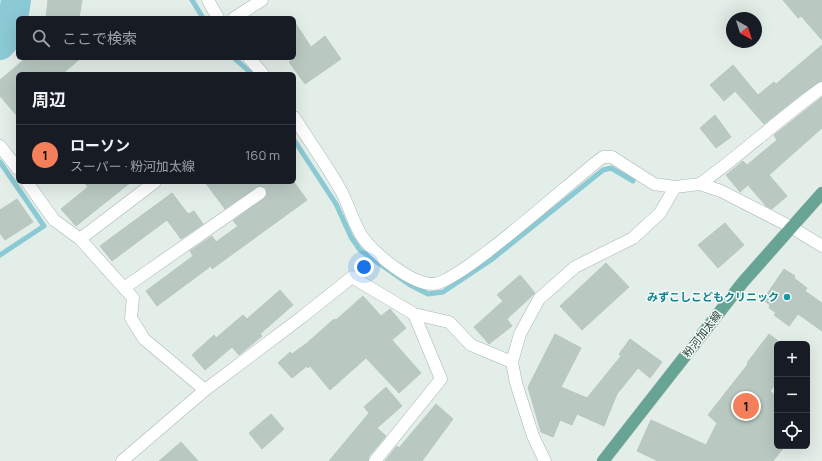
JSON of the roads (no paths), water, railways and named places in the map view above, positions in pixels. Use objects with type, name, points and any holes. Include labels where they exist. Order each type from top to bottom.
[{"type":"main road","name":"粉河加太線","points":[[606,460],[744,282],[791,226],[822,193]]},
{"type":"street","points":[[208,0],[217,16]]},
{"type":"street","points":[[237,16],[262,0]]},
{"type":"street","points":[[251,60],[261,72]]},
{"type":"street","points":[[700,184],[736,158],[794,108],[822,88]]},
{"type":"street","points":[[296,120],[340,190],[362,237],[374,251],[413,279],[433,284],[450,277],[476,260],[603,157],[612,157],[654,184],[675,187],[700,184],[721,190],[791,226],[822,246]]},
{"type":"street","points":[[0,146],[16,166]]},
{"type":"street","points":[[28,184],[54,220],[80,239],[132,298],[131,318],[144,339],[205,390]]},
{"type":"street","points":[[80,239],[152,184]]},
{"type":"street","points":[[545,461],[529,423],[516,383],[512,362],[520,334],[539,299],[575,267],[633,238],[660,213],[675,187]]},
{"type":"street","points":[[124,288],[260,193]]},
{"type":"street","points":[[122,461],[205,390],[302,317],[352,277],[414,314],[449,322],[471,345],[512,362]]},
{"type":"street","points":[[375,461],[441,378],[414,314]]},
{"type":"waterway","points":[[0,45],[7,36],[13,18],[16,0]]},
{"type":"waterway","points":[[192,0],[202,16]]},
{"type":"waterway","points":[[236,60],[250,72]]},
{"type":"waterway","points":[[296,143],[336,204],[351,237],[360,250],[410,285],[428,294],[443,292],[491,260],[603,170],[611,168],[633,181]]},
{"type":"waterway","points":[[0,162],[44,226],[0,255]]},
{"type":"place","name":"みずこしこどもクリニック","points":[[787,297]]},
{"type":"place","name":"ローソン","points":[[746,406]]}]
